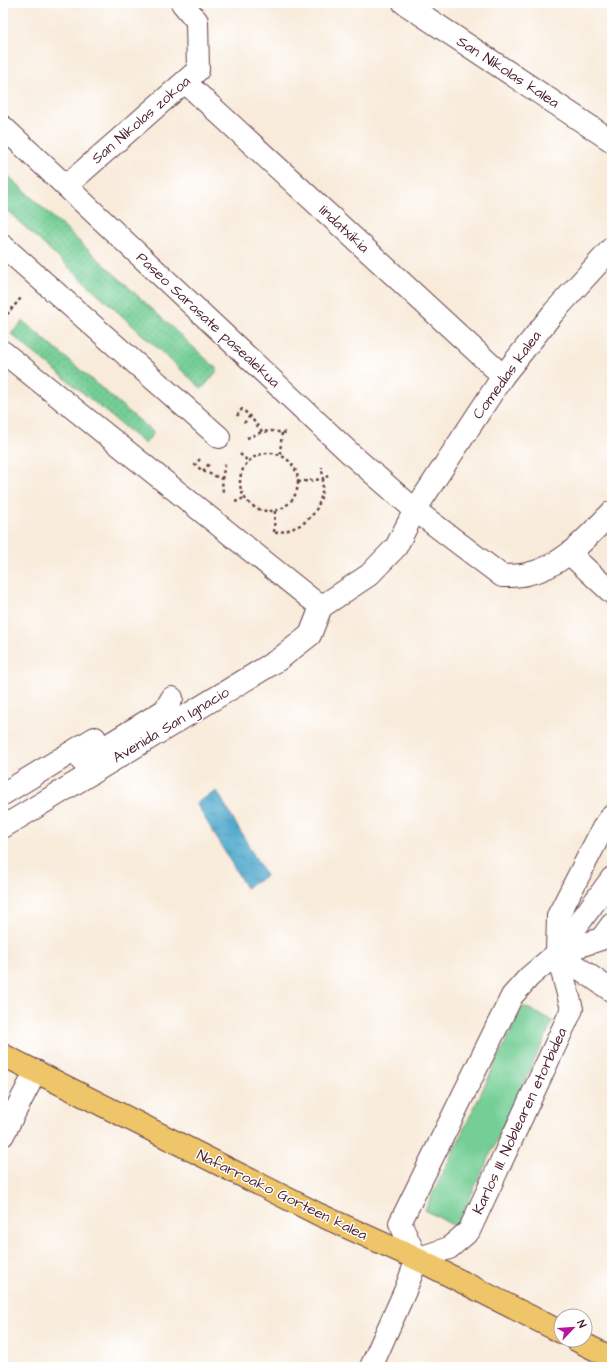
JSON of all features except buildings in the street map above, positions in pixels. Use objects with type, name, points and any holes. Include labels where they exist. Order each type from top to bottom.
[{"type":"main road","name":"Nafarroako Gorteen kalea","points":[[3,1055],[318,1214],[417,1258],[553,1328]]},
{"type":"main road","points":[[592,1348],[612,1358]]},
{"type":"street","name":"San Nikolas zokoa","points":[[74,180],[198,70],[197,21],[182,3]]},
{"type":"street","name":"San Nikolas kalea","points":[[404,3],[612,141]]},
{"type":"street","name":"Iindatxikia","points":[[185,82],[504,376]]},
{"type":"street","name":"Paseo Sarasate pasealekua","points":[[3,127],[74,180],[352,455],[415,510],[502,576],[528,574],[549,566],[570,554]]},
{"type":"street","points":[[3,246],[219,437]]},
{"type":"street","name":"Comedias kalea","points":[[415,510],[504,376],[554,312],[612,248]]},
{"type":"street","points":[[3,352],[321,606],[369,575],[396,547],[415,510]]},
{"type":"street","points":[[612,512],[570,554],[612,593]]},
{"type":"street","name":"Avenida San Ignacio","points":[[3,827],[278,660],[310,635],[321,606]]},
{"type":"street","points":[[3,794],[150,704],[172,698],[165,710],[3,810]]},
{"type":"street","name":"Karlos III. Noblearen etorbidea","points":[[417,1258],[449,1248],[469,1231],[572,1010],[557,953],[558,916],[603,828],[612,816]]},
{"type":"street","points":[[371,1367],[405,1291],[417,1258],[400,1223],[512,996],[529,977],[557,953],[612,878]]},
{"type":"street","points":[[557,953],[601,939],[612,924]]},
{"type":"street","points":[[557,953],[612,991]]},
{"type":"street","points":[[3,1135],[36,1072]]},
{"type":"path","points":[[223,494],[222,479],[203,471],[195,465],[242,409],[250,416],[262,432],[282,432],[288,434]]},
{"type":"path","points":[[280,454],[282,432]]},
{"type":"path","points":[[271,452],[280,454],[293,465],[297,473],[298,482],[296,492],[291,500],[284,506],[275,510],[258,509],[244,498],[240,479],[242,469],[255,456],[271,452]]},
{"type":"path","points":[[268,533],[274,534],[297,528],[309,519],[321,499],[323,479],[319,461]]},
{"type":"path","points":[[298,482],[323,479],[334,471]]},
{"type":"path","points":[[274,534],[275,510]]},
{"type":"green space","points":[[3,171],[218,370],[202,389],[3,207]]},
{"type":"green space","points":[[23,321],[154,433],[145,444],[11,334]]},
{"type":"green space","points":[[523,1006],[553,1021],[456,1227],[425,1210]]},
{"type":"water","points":[[217,791],[266,876],[246,888],[196,803]]}]
